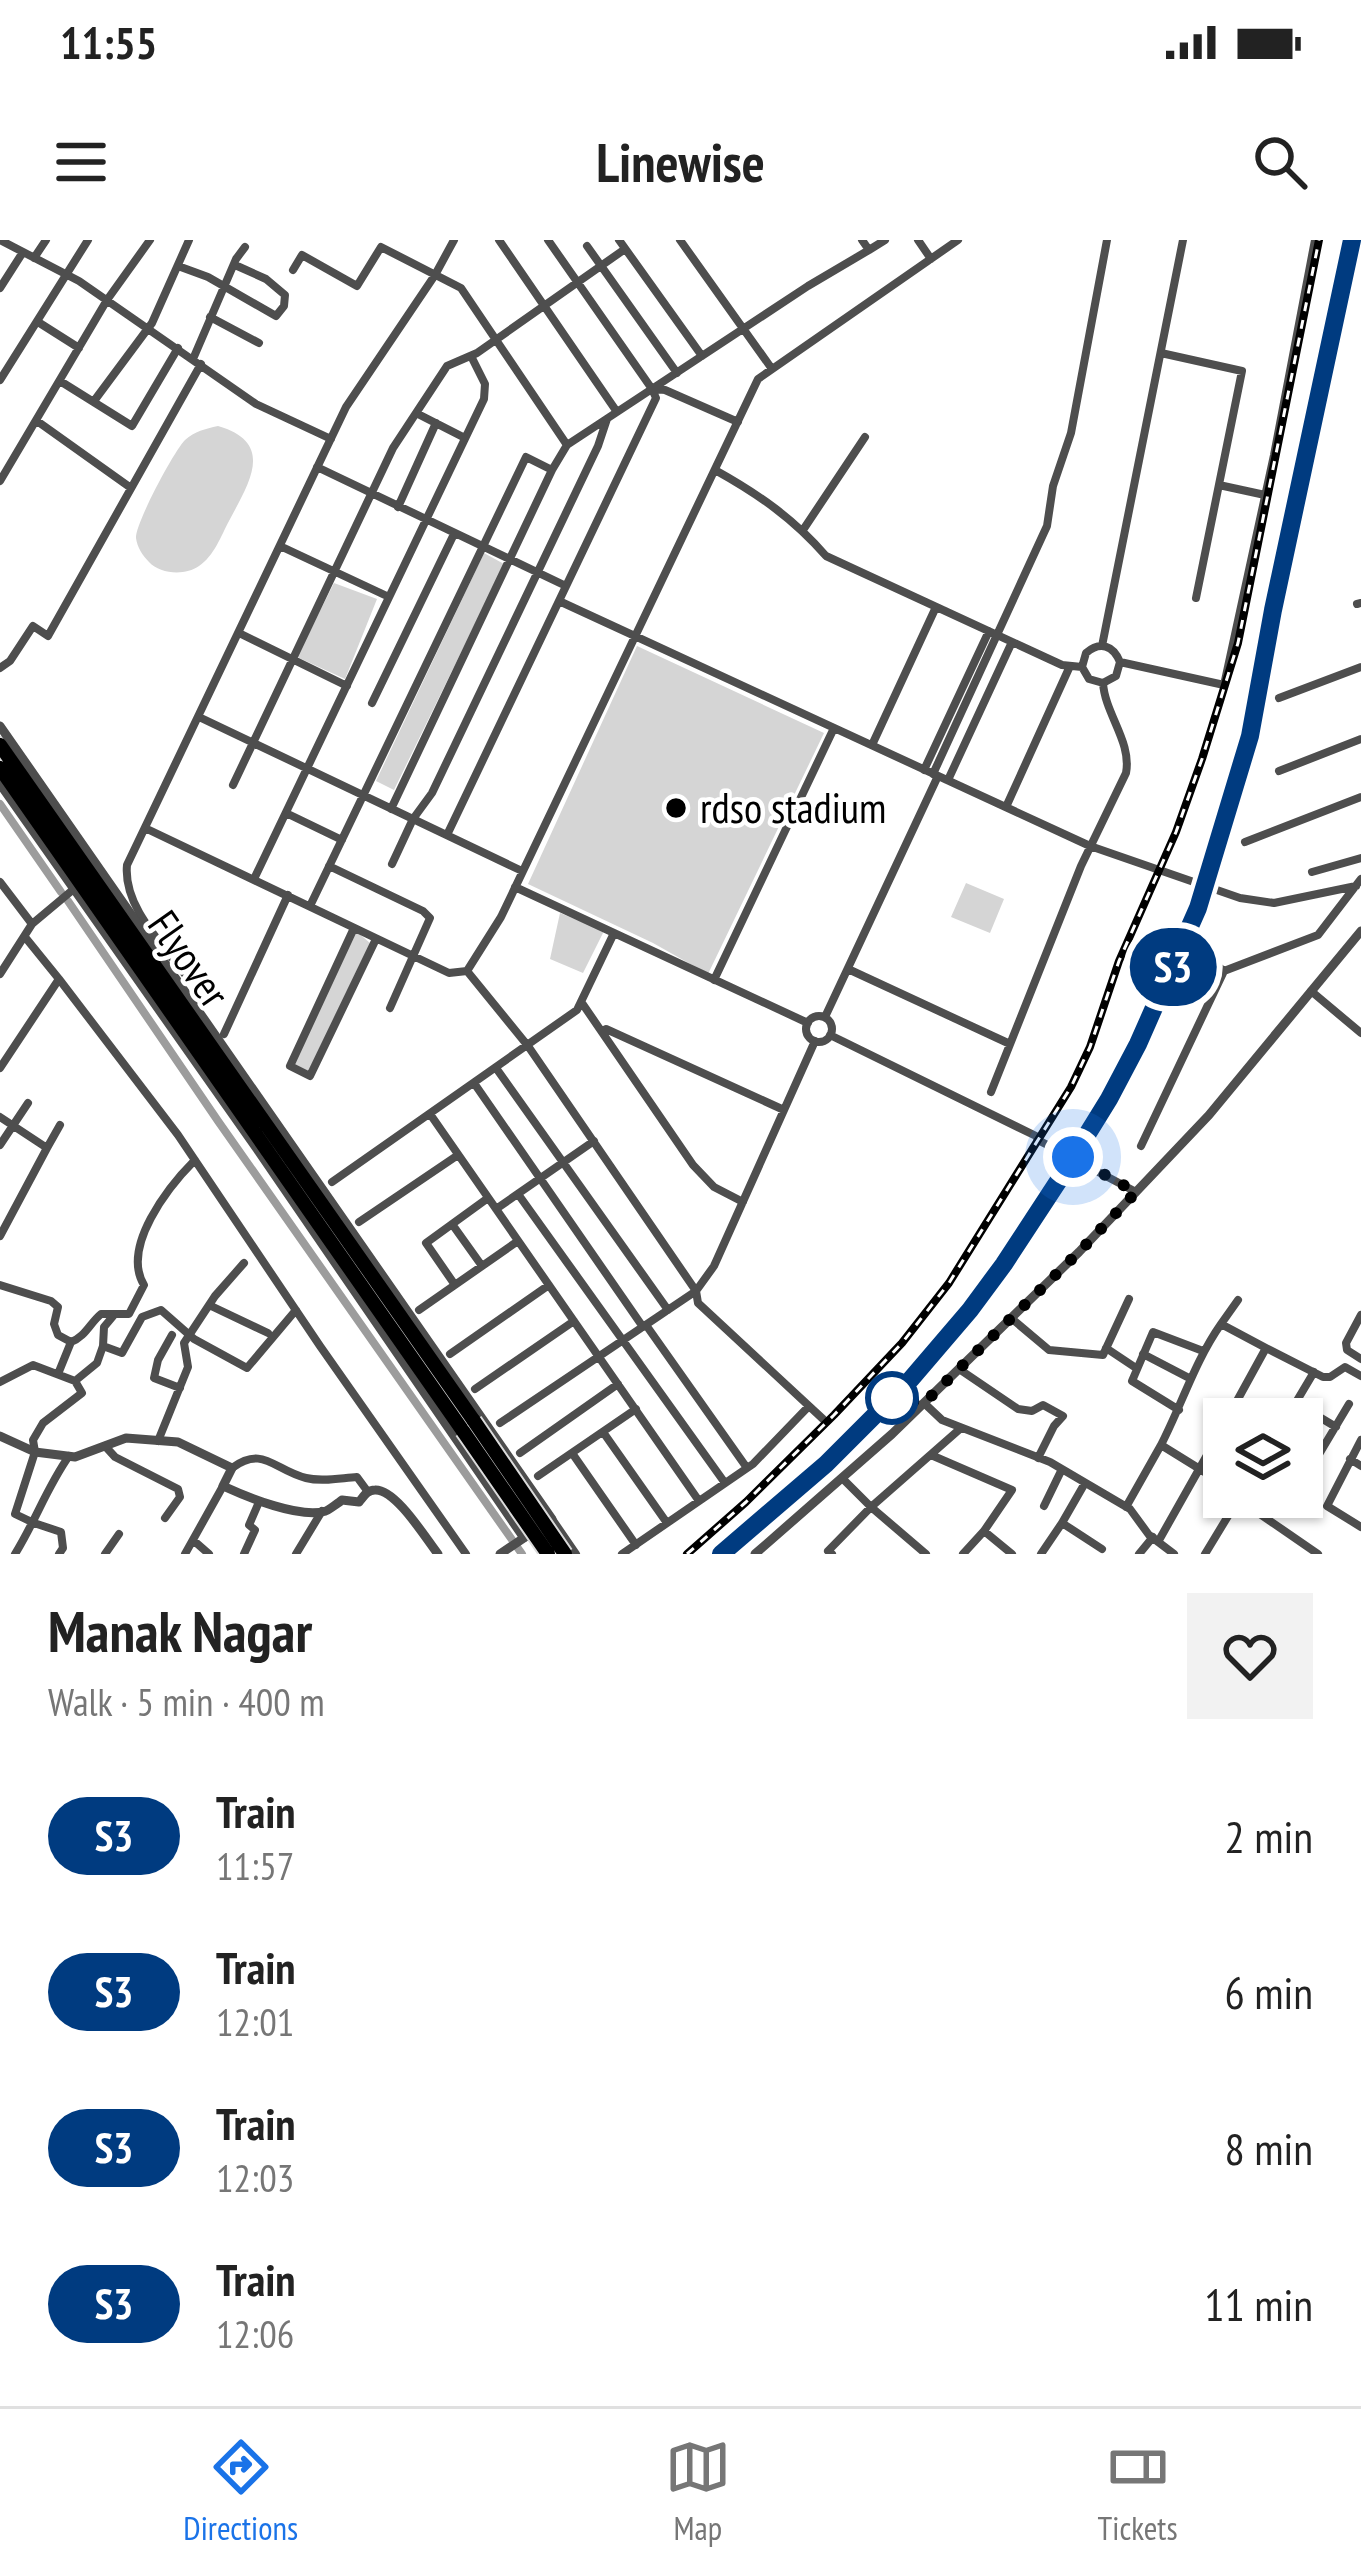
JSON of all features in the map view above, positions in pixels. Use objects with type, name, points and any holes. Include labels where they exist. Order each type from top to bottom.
[{"type":"highway","name":"Flyover","points":[[0,745],[320,1215]]},
{"type":"highway","points":[[0,769],[14,795],[468,1426],[566,1554]]},
{"type":"highway","points":[[468,1426],[548,1554]]},
{"type":"street","points":[[0,240],[68,275],[256,404],[331,439]]},
{"type":"street","points":[[34,258],[46,240]]},
{"type":"street","points":[[0,380],[88,240]]},
{"type":"street","points":[[0,481],[107,300],[150,240]]},
{"type":"street","points":[[94,401],[152,323],[190,240]]},
{"type":"street","points":[[187,977],[131,900],[128,865],[346,407],[454,240]]},
{"type":"street","points":[[499,240],[617,412]]},
{"type":"street","points":[[447,835],[656,398],[548,240]]},
{"type":"street","points":[[680,240],[772,370]]},
{"type":"street","points":[[862,240],[869,250]]},
{"type":"street","points":[[391,808],[567,445],[885,240]]},
{"type":"street","points":[[918,240],[931,259]]},
{"type":"street","points":[[467,971],[501,917],[758,379],[958,240]]},
{"type":"street","points":[[825,1017],[936,775],[994,633],[1047,526],[1052,486],[1071,433],[1107,240]]},
{"type":"street","points":[[1102,646],[1183,240]]},
{"type":"street","points":[[1120,662],[1116,676],[1103,683],[1089,679],[1082,667],[1086,653],[1102,646],[1112,649],[1120,662],[1224,685],[1315,240]]},
{"type":"street","points":[[233,785],[393,448],[447,366],[544,306],[601,266],[622,244],[702,356]]},
{"type":"street","points":[[587,245],[676,373]]},
{"type":"street","points":[[0,668],[10,662],[33,626],[48,636],[197,362],[210,317],[245,247]]},
{"type":"street","points":[[293,270],[302,255],[357,286],[381,247],[461,288],[567,445]]},
{"type":"street","points":[[0,288],[23,252]]},
{"type":"street","points":[[178,266],[208,277],[276,316],[285,296],[266,279],[235,265]]},
{"type":"street","points":[[210,317],[259,343]]},
{"type":"street","points":[[38,322],[79,348]]},
{"type":"street","points":[[60,381],[132,426],[178,348]]},
{"type":"street","points":[[1161,353],[1242,371],[1196,598]]},
{"type":"street","points":[[254,879],[484,399],[485,384],[470,356]]},
{"type":"street","points":[[652,389],[665,390],[738,422]]},
{"type":"street","points":[[416,413],[465,438]]},
{"type":"street","points":[[392,864],[413,819],[432,794],[607,419]]},
{"type":"street","points":[[37,422],[131,488]]},
{"type":"street","points":[[398,507],[436,423]]},
{"type":"street","points":[[803,530],[865,437]]},
{"type":"street","points":[[310,906],[526,457],[553,470]]},
{"type":"street","points":[[317,467],[566,586]]},
{"type":"street","points":[[715,470],[803,530],[826,556],[1012,642],[1082,667]]},
{"type":"street","points":[[1219,485],[1265,495]]},
{"type":"street","points":[[372,703],[454,534]]},
{"type":"street","points":[[280,545],[389,597]]},
{"type":"street","points":[[559,601],[1090,846],[1240,898],[1274,903],[1359,882]]},
{"type":"street","points":[[872,746],[936,607]]},
{"type":"street","points":[[239,633],[347,686]]},
{"type":"street","points":[[936,775],[1012,642]]},
{"type":"street","points":[[1006,807],[1070,666]]},
{"type":"street","points":[[1279,698],[1361,667]]},
{"type":"street","points":[[991,1092],[1090,846],[1126,772],[1129,759],[1104,698],[1103,683]]},
{"type":"street","points":[[199,717],[523,872]]},
{"type":"street","points":[[0,726],[320,1215],[522,1539]]},
{"type":"street","points":[[715,980],[834,728]]},
{"type":"street","points":[[1279,771],[1361,739]]},
{"type":"street","points":[[0,784],[14,795],[75,888],[576,1554]]},
{"type":"street","points":[[1244,842],[1361,797]]},
{"type":"street","points":[[286,813],[342,840]]},
{"type":"street","points":[[146,828],[448,973],[467,971]]},
{"type":"street","points":[[1312,872],[1361,858]]},
{"type":"street","points":[[329,866],[430,918],[390,1008]]},
{"type":"street","points":[[0,882],[32,924]]},
{"type":"street","points":[[1141,1146],[1224,971],[1318,934],[1359,882]]},
{"type":"street","points":[[515,887],[808,1023]]},
{"type":"street","points":[[0,974],[32,924],[75,888]]},
{"type":"street","points":[[224,1034],[288,896]]},
{"type":"street","points":[[354,928],[290,1066],[310,1076],[376,939]]},
{"type":"street","points":[[755,1554],[924,1403],[1136,1192],[1209,1115],[1361,931]]},
{"type":"street","points":[[332,1182],[577,1010],[614,933]]},
{"type":"street","points":[[25,937],[195,1160],[466,1554]]},
{"type":"street","points":[[1204,956],[1224,971]]},
{"type":"street","points":[[848,969],[1010,1044]]},
{"type":"street","points":[[467,971],[528,1046],[696,1291],[698,1303],[824,1419]]},
{"type":"street","points":[[0,1068],[59,979]]},
{"type":"street","points":[[1311,991],[1361,1033]]},
{"type":"street","points":[[582,1003],[693,1165],[714,1187],[743,1202]]},
{"type":"street","points":[[816,1016],[825,1017],[831,1025],[830,1035],[815,1041],[808,1036],[808,1023],[816,1016]]},
{"type":"street","points":[[602,1032],[606,1029],[784,1110]]},
{"type":"street","points":[[830,1035],[1026,1131],[1136,1192]]},
{"type":"street","points":[[500,1423],[696,1291],[714,1266],[815,1041]]},
{"type":"street","points":[[496,1068],[668,1310]]},
{"type":"street","points":[[474,1083],[747,1468]]},
{"type":"street","points":[[0,1145],[28,1103]]},
{"type":"street","points":[[430,1114],[699,1501]]},
{"type":"street","points":[[0,1117],[47,1148]]},
{"type":"street","points":[[0,1236],[60,1125]]},
{"type":"street","points":[[496,1209],[594,1142]]},
{"type":"street","points":[[359,1222],[458,1155]]},
{"type":"street","points":[[58,1374],[71,1342],[81,1338],[100,1313],[129,1314],[144,1286],[136,1252],[146,1227],[195,1160]]},
{"type":"street","points":[[518,1194],[725,1483]]},
{"type":"street","points":[[454,1286],[426,1243],[488,1198]]},
{"type":"street","points":[[452,1224],[482,1266]]},
{"type":"street","points":[[419,1310],[518,1240]]},
{"type":"street","points":[[158,1441],[188,1367],[184,1343],[244,1263]]},
{"type":"street","points":[[0,1285],[51,1301],[58,1307],[54,1324],[58,1335],[71,1342]]},
{"type":"street","points":[[450,1354],[550,1285]]},
{"type":"street","points":[[1011,1318],[1049,1351],[1102,1355],[1129,1299]]},
{"type":"street","points":[[1126,1507],[1179,1410],[1203,1351],[1238,1300]]},
{"type":"street","points":[[209,1305],[268,1333]]},
{"type":"street","points":[[103,1346],[122,1353],[142,1318],[160,1310],[194,1339],[248,1368],[296,1310]]},
{"type":"street","points":[[75,1381],[97,1363],[104,1327],[116,1313]]},
{"type":"street","points":[[1361,1316],[1346,1343],[1347,1350],[1361,1359]]},
{"type":"street","points":[[475,1389],[574,1321]]},
{"type":"street","points":[[1221,1324],[1323,1377],[1330,1378],[1345,1367],[1361,1376]]},
{"type":"street","points":[[1179,1410],[1132,1381],[1136,1368],[1153,1333],[1203,1351]]},
{"type":"street","points":[[172,1335],[154,1378],[180,1388]]},
{"type":"street","points":[[1106,1348],[1136,1368]]},
{"type":"street","points":[[1239,1398],[1266,1348]]},
{"type":"street","points":[[1142,1354],[1191,1379]]},
{"type":"street","points":[[0,1382],[33,1365],[75,1381],[82,1393],[43,1423],[33,1440],[34,1452],[15,1514],[61,1532],[59,1554]]},
{"type":"street","points":[[959,1369],[1018,1409],[1032,1411],[1043,1405],[1064,1415],[1038,1458]]},
{"type":"street","points":[[1299,1398],[1314,1372]]},
{"type":"street","points":[[520,1453],[618,1384]]},
{"type":"street","points":[[924,1403],[942,1420],[1062,1469],[1126,1507],[1174,1554]]},
{"type":"street","points":[[1323,1448],[1349,1404]]},
{"type":"street","points":[[622,1554],[747,1468],[809,1406]]},
{"type":"street","points":[[538,1476],[636,1409]]},
{"type":"street","points":[[1323,1419],[1336,1427]]},
{"type":"street","points":[[828,1553],[871,1507],[961,1428]]},
{"type":"street","points":[[603,1432],[667,1523]]},
{"type":"street","points":[[0,1436],[34,1452],[69,1456],[126,1438],[178,1442],[232,1468]]},
{"type":"street","points":[[1361,1440],[1327,1506],[1361,1527]]},
{"type":"street","points":[[1161,1445],[1203,1471]]},
{"type":"street","points":[[105,1446],[115,1457],[178,1489],[180,1497],[166,1518]]},
{"type":"street","points":[[572,1453],[636,1545]]},
{"type":"street","points":[[931,1455],[1012,1490],[963,1554]]},
{"type":"street","points":[[15,1554],[69,1456]]},
{"type":"street","points":[[185,1554],[232,1468],[246,1457],[311,1479],[357,1477],[368,1492]]},
{"type":"street","points":[[1350,1459],[1361,1466]]},
{"type":"street","points":[[1139,1554],[1155,1540],[1203,1464]]},
{"type":"street","points":[[1044,1506],[1062,1469]]},
{"type":"street","points":[[842,1478],[926,1554]]},
{"type":"street","points":[[1041,1554],[1084,1483]]},
{"type":"street","points":[[223,1486],[293,1512],[322,1511],[342,1500],[359,1502],[377,1490],[390,1495],[439,1554]]},
{"type":"street","points":[[244,1554],[255,1530],[250,1525],[259,1502]]},
{"type":"street","points":[[296,1554],[322,1511]]},
{"type":"street","points":[[1205,1554],[1227,1518]]},
{"type":"street","points":[[1266,1518],[1312,1553]]},
{"type":"street","points":[[504,1551],[552,1519]]},
{"type":"street","points":[[1063,1523],[1102,1549]]},
{"type":"street","points":[[984,1531],[1012,1554]]},
{"type":"street","points":[[105,1554],[119,1534]]},
{"type":"street","points":[[193,1540],[209,1554]]},
{"type":"shaded area","points":[[218,426],[247,443],[253,466],[250,479],[204,562],[187,571],[159,569],[138,545],[142,518],[185,440]]},
{"type":"shaded area","points":[[484,553],[504,564],[394,790],[376,781]]},
{"type":"shaded area","points":[[334,583],[377,599],[345,679],[297,657]]},
{"type":"shaded area","name":"rdso stadium","points":[[637,646],[824,733],[708,974],[528,884]]},
{"type":"shaded area","points":[[966,883],[1004,899],[990,933],[951,917]]},
{"type":"shaded area","points":[[560,913],[604,931],[583,973],[550,959]]},
{"type":"shaded area","points":[[356,931],[370,943],[308,1072],[294,1064]]},
{"type":"waterway","points":[[0,804],[61,892]]},
{"type":"waterway","points":[[68,901],[522,1554]]},
{"type":"railway","points":[[687,1554],[746,1502],[902,1343],[949,1283],[1071,1087],[1176,832],[1238,643],[1319,240]]},
{"type":"railway","points":[[713,1554],[842,1442],[950,1325],[1054,1179],[1142,1024],[1194,902],[1238,761],[1347,240]]},
{"type":"train","name":"S3","points":[[721,1554],[826,1464],[911,1379],[986,1291],[1109,1099],[1138,1044],[1198,908],[1250,736],[1352,240]]},
{"type":"place","name":"rdso stadium","points":[[676,808]]},
{"type":"route","points":[[892,1398],[924,1403],[1136,1192],[1073,1157]]}]
